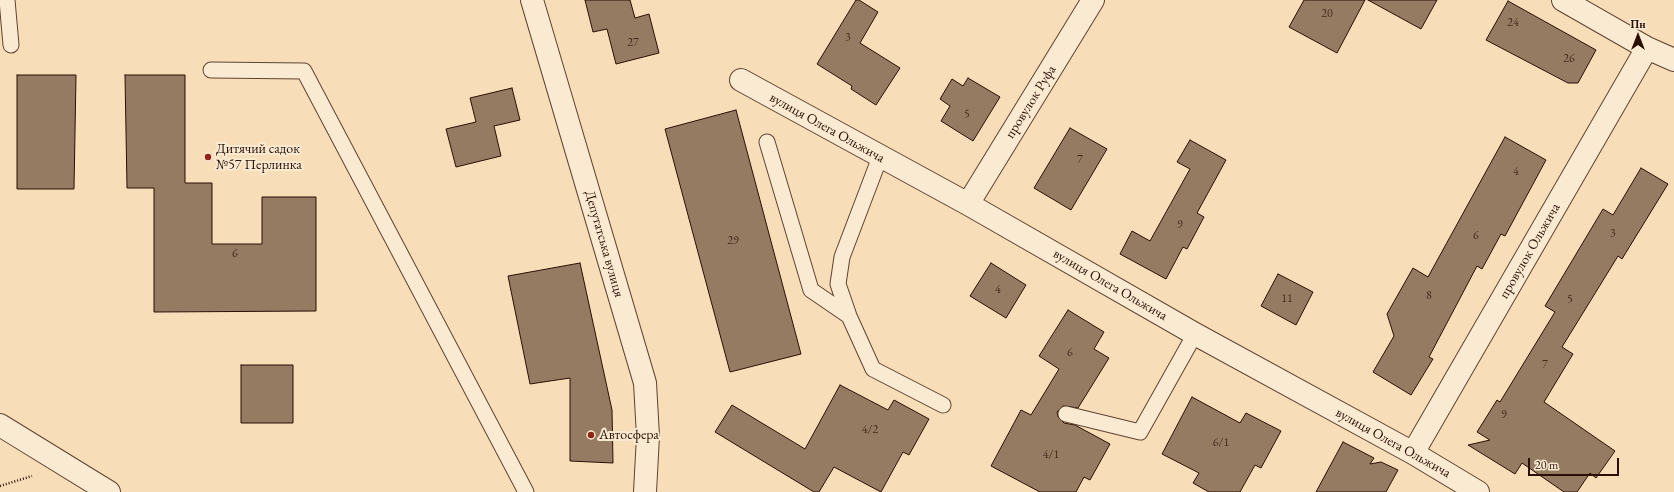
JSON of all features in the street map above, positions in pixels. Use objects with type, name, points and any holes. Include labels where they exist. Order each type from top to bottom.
[{"type":"street","name":"Депутатська вулиця","points":[[532,0],[645,383],[648,436],[645,492]]},
{"type":"street","name":"провулок Руфа","points":[[968,204],[1093,0]]},
{"type":"street","points":[[1563,0],[1647,48],[1674,60]]},
{"type":"street","name":"провулок Ольжича","points":[[1413,453],[1647,48]]},
{"type":"street","name":"вулиця Олега Ольжича","points":[[741,80],[968,204],[1195,334],[1413,453],[1478,492]]},
{"type":"street","points":[[0,425],[109,492]]},
{"type":"lane","points":[[7,0],[11,45]]},
{"type":"lane","points":[[211,70],[304,71],[526,492]]},
{"type":"lane","points":[[767,142],[811,290],[849,316]]},
{"type":"lane","points":[[880,157],[842,257],[838,284],[849,316],[873,369],[943,405]]},
{"type":"lane","points":[[1066,414],[1140,432],[1195,334]]},
{"type":"building","points":[[585,0],[630,0],[635,18],[649,14],[659,53],[616,64],[607,29],[593,32]]},
{"type":"building","points":[[856,0],[859,0],[878,12],[860,43],[900,68],[876,105],[851,89],[852,86],[817,64]]},
{"type":"building","points":[[1304,0],[1365,0],[1337,53],[1289,27]]},
{"type":"building","points":[[1368,0],[1437,0],[1421,29]]},
{"type":"building","points":[[1508,1],[1596,50],[1578,83],[1568,83],[1486,40]]},
{"type":"building","points":[[17,75],[76,75],[74,189],[17,189]]},
{"type":"building","points":[[125,75],[185,75],[185,183],[212,183],[212,244],[262,244],[262,197],[316,197],[316,311],[154,312],[154,188],[127,188]]},
{"type":"building","points":[[968,78],[1000,97],[973,141],[941,121],[950,106],[940,99],[952,79],[963,86]]},
{"type":"building","points":[[512,88],[520,120],[494,126],[501,156],[456,167],[446,129],[476,122],[470,98]]},
{"type":"building","points":[[736,110],[801,354],[730,372],[665,129]]},
{"type":"building","points":[[1070,128],[1107,149],[1071,210],[1034,188]]},
{"type":"building","points":[[1505,137],[1546,160],[1505,236],[1501,234],[1482,269],[1477,266],[1429,357],[1433,359],[1411,395],[1373,372],[1394,336],[1387,314],[1413,268],[1428,277]]},
{"type":"building","points":[[1190,140],[1226,160],[1197,213],[1204,217],[1187,249],[1183,247],[1166,279],[1120,254],[1132,231],[1150,241],[1190,169],[1177,162]]},
{"type":"building","points":[[1641,168],[1668,184],[1622,259],[1618,256],[1562,347],[1573,354],[1544,402],[1615,451],[1596,478],[1590,473],[1577,492],[1564,492],[1522,463],[1515,474],[1468,445],[1490,440],[1477,432],[1497,400],[1500,402],[1555,312],[1545,306],[1603,209],[1613,215]]},
{"type":"building","points":[[580,263],[612,410],[613,463],[570,461],[570,378],[530,384],[508,276]]},
{"type":"building","points":[[991,263],[1026,285],[1006,318],[970,296]]},
{"type":"building","points":[[1278,274],[1313,292],[1296,325],[1261,306]]},
{"type":"building","points":[[1068,310],[1104,332],[1094,349],[1109,358],[1078,408],[1063,406],[1057,412],[1058,417],[1064,423],[1075,425],[1110,444],[1090,480],[1084,477],[1076,492],[1040,492],[991,466],[1021,410],[1031,415],[1059,369],[1039,356]]},
{"type":"building","points":[[241,365],[293,365],[293,423],[241,423]]},
{"type":"building","points":[[840,385],[888,410],[894,400],[929,419],[909,455],[903,452],[881,492],[834,467],[819,492],[814,492],[715,432],[732,405],[805,449]]},
{"type":"building","points":[[1192,397],[1240,423],[1246,413],[1281,431],[1261,468],[1255,465],[1240,492],[1209,492],[1193,483],[1199,473],[1162,454]]},
{"type":"building","points":[[1343,442],[1374,458],[1370,464],[1381,462],[1398,470],[1386,492],[1316,492]]},
{"type":"place","name":"Дитячий садок №57 Перлинка","points":[[208,157]]},
{"type":"place","name":"Автосфера","points":[[591,435]]}]
